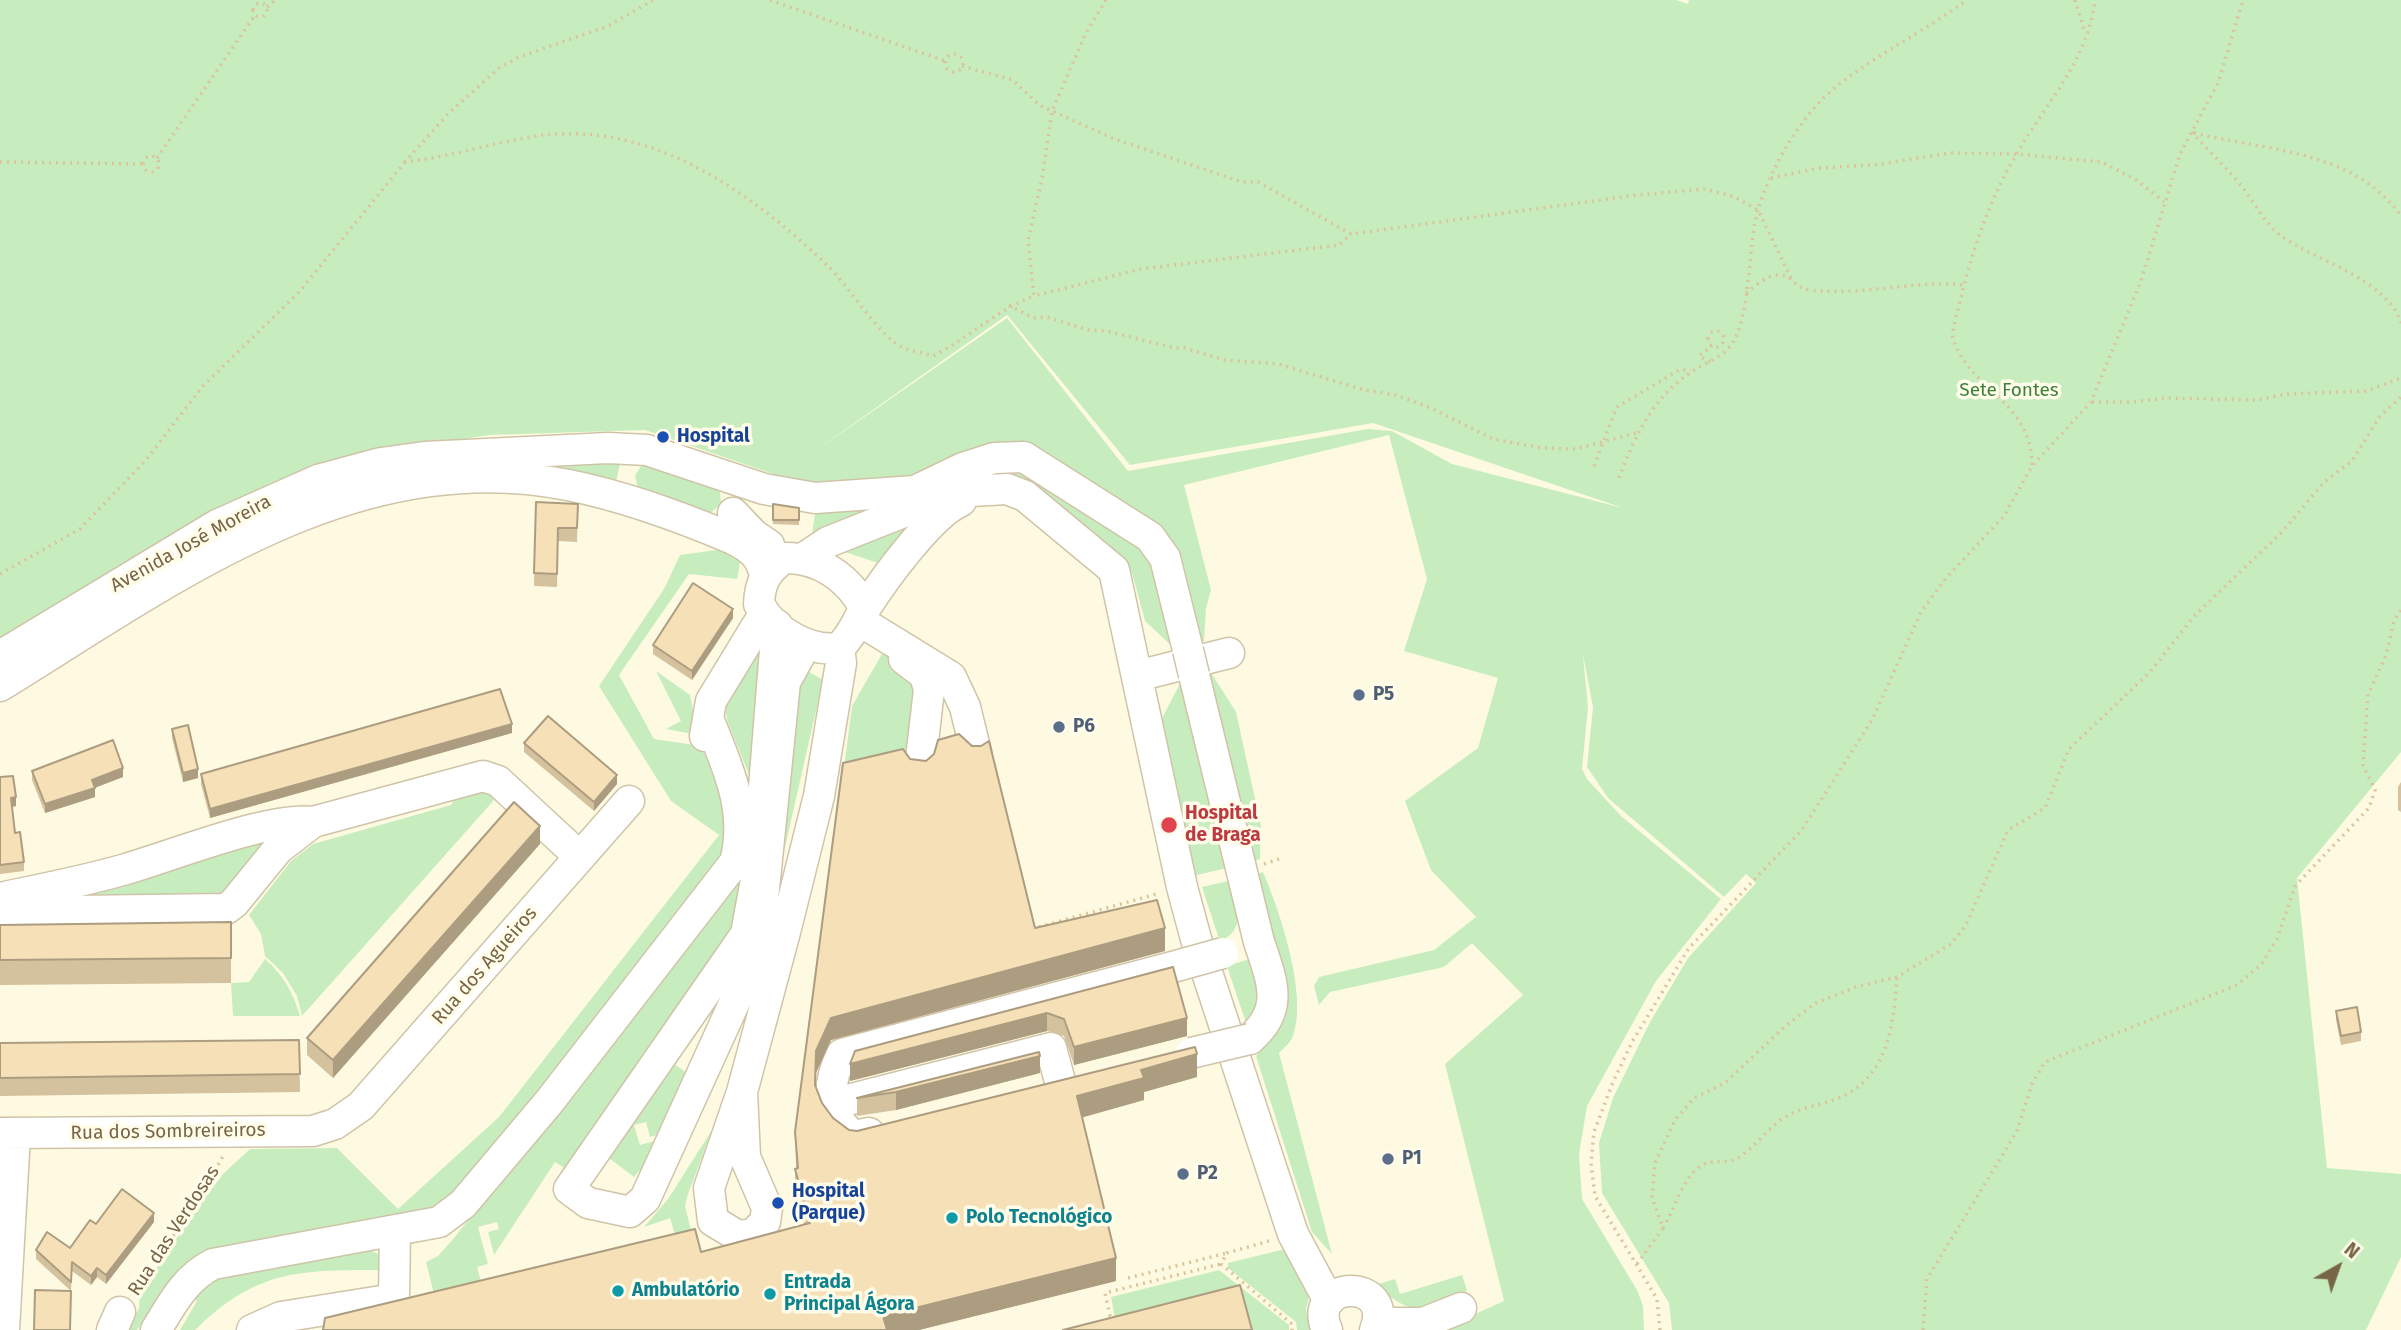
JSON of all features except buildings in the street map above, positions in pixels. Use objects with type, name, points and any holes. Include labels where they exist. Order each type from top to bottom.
[{"type":"street","name":"Avenida José Moreira","points":[[0,656],[217,525],[318,480],[381,463],[447,454],[608,448],[647,450],[764,489],[816,498],[915,491],[963,468],[993,458],[1024,457],[1150,537],[1165,558],[1259,942],[1269,973],[1274,1008],[1263,1028],[1250,1039],[1178,1057]]},
{"type":"street","points":[[627,501],[622,492],[623,472],[634,455],[647,450]]},
{"type":"street","points":[[723,476],[735,493],[734,509],[754,535],[835,572],[858,594],[854,628],[841,663],[819,796],[742,1091],[709,1188],[702,1225],[738,1236],[754,1234],[765,1222],[767,1208],[744,1157],[742,1091]]},
{"type":"street","name":"Avenida José Moreira","points":[[0,686],[207,560],[277,525],[349,497],[417,481],[496,478],[567,484],[702,526],[750,548],[761,559],[765,575]]},
{"type":"street","points":[[702,526],[716,525],[764,489]]},
{"type":"street","points":[[806,644],[771,619],[759,604],[765,575],[784,558],[800,558],[828,542],[954,492],[1007,489],[1025,496],[1114,570],[1182,887],[1240,1079],[1293,1234],[1328,1315]]},
{"type":"street","points":[[771,619],[757,874],[746,934],[569,1189],[588,1203],[630,1212],[645,1199],[752,964],[761,918],[785,682],[806,644],[854,628],[930,523],[946,508],[964,500],[971,492]]},
{"type":"street","points":[[156,1330],[196,1272],[213,1264],[439,1222],[463,1204],[557,1091],[735,862],[740,828],[705,735],[711,701],[722,679],[771,619]]},
{"type":"street","points":[[854,628],[951,677],[965,707],[976,752]]},
{"type":"street","points":[[854,628],[925,675],[929,690],[920,767]]},
{"type":"street","points":[[1137,676],[1229,653]]},
{"type":"street","points":[[0,912],[64,899],[122,870],[273,838],[313,822],[483,776],[498,781],[580,857]]},
{"type":"street","name":"Rua dos Agueiros","points":[[335,1124],[361,1107],[629,802]]},
{"type":"street","points":[[0,898],[64,899],[226,909],[234,903],[273,838]]},
{"type":"street","points":[[832,1104],[1046,1026],[1169,968],[1259,942]]},
{"type":"street","points":[[906,1035],[920,1049],[1017,1023]]},
{"type":"street","points":[[901,1127],[854,1136],[838,1125],[832,1104],[832,1075],[842,1054],[906,1035],[1046,1026]]},
{"type":"street","points":[[943,1056],[1046,1026]]},
{"type":"street","points":[[1046,1026],[1060,1085]]},
{"type":"street","name":"Rua dos Sombreireiros","points":[[8,1133],[313,1130],[335,1124]]},
{"type":"street","points":[[4,1330],[8,1133]]},
{"type":"street","points":[[252,1330],[281,1317],[394,1299],[395,1231]]},
{"type":"street","points":[[1328,1315],[1343,1291],[1363,1293],[1376,1305],[1376,1326],[1423,1323],[1461,1308]]},
{"type":"path","points":[[255,15],[264,16],[267,7],[275,0]]},
{"type":"path","points":[[0,574],[88,522],[146,460],[202,387],[299,292],[447,115],[499,68],[519,57],[608,26],[653,0]]},
{"type":"path","points":[[770,0],[945,61],[956,55],[962,66]]},
{"type":"path","points":[[1034,296],[1028,240],[1042,179],[1052,111],[1086,33],[1105,0]]},
{"type":"path","points":[[1619,478],[1636,433],[1655,406],[1693,370],[1710,362],[1734,341],[1745,294],[1758,210],[1785,148],[1811,114],[1840,83],[1967,0]]},
{"type":"path","points":[[2075,0],[2086,35]]},
{"type":"path","points":[[2032,466],[2032,444],[2024,425],[1956,351],[1952,335],[1982,220],[2016,154],[2069,76],[2086,35],[2095,0]]},
{"type":"path","points":[[1660,1330],[1657,1299],[1595,1196],[1591,1163],[1594,1132],[1632,1042],[1689,948],[1801,831],[1872,720],[1921,612],[1946,578],[2004,516],[2032,466],[2091,402],[2141,281],[2180,154],[2218,83],[2243,0]]},
{"type":"path","points":[[143,164],[144,168],[152,172],[159,166],[157,158],[255,15],[253,7],[260,1],[267,7]]},
{"type":"path","points":[[945,61],[947,69],[952,72],[962,66],[1013,80],[1039,105],[1112,138],[1241,182],[1258,182],[1351,234]]},
{"type":"path","points":[[2192,132],[2245,145],[2292,151],[2327,162],[2369,184],[2401,216]]},
{"type":"path","points":[[2192,132],[2242,187],[2269,226],[2286,240],[2350,272],[2382,296],[2401,323]]},
{"type":"path","points":[[405,162],[529,137],[590,135],[630,143],[702,168],[732,186],[798,238],[847,284],[886,335],[900,346],[933,356],[965,340],[1009,305],[1034,296],[1141,269],[1339,245],[1351,234],[1637,195],[1704,189],[1735,197],[1758,210],[1791,278],[1801,287],[1821,291],[1855,291],[1934,282],[1964,285]]},
{"type":"path","points":[[1771,178],[1819,168],[1874,165],[1950,153],[2016,154],[2102,162],[2138,181],[2165,202]]},
{"type":"path","points":[[0,162],[143,164],[150,156],[157,158]]},
{"type":"path","points":[[1745,294],[1762,280],[1777,275],[1791,278]]},
{"type":"path","points":[[1009,305],[1033,318],[1047,317],[1088,330],[1107,331],[1174,348],[1185,348],[1224,360],[1278,364],[1364,390],[1396,395],[1431,408],[1493,439],[1564,449],[1603,444],[1636,433]]},
{"type":"path","points":[[1710,362],[1699,356],[1724,341],[1721,332],[1716,331],[1709,335],[1712,346]]},
{"type":"path","points":[[1594,466],[1617,407],[1679,370],[1693,370]]},
{"type":"path","points":[[2091,402],[2132,402],[2166,398],[2256,400],[2287,394],[2366,391],[2401,378]]},
{"type":"path","points":[[1664,1228],[1653,1197],[1655,1163],[1675,1120],[1694,1098],[1725,1083],[1784,1027],[1816,1003],[1856,987],[1897,977],[1951,944],[1966,925],[2008,830],[2045,808],[2069,749],[2150,672],[2195,615],[2282,531],[2324,482],[2352,461],[2380,416],[2401,397]]},
{"type":"path","points":[[1923,1330],[1927,1279],[2017,1131],[2032,1084],[2045,1062],[2237,985],[2261,965],[2277,939],[2295,887],[2369,808],[2375,790],[2363,765],[2368,694],[2386,656],[2395,621],[2401,610]]},
{"type":"path","points":[[1038,927],[1182,887]]},
{"type":"path","points":[[1637,1265],[1664,1228],[1695,1169],[1710,1160],[1737,1158],[1784,1117],[1807,1106],[1849,1094],[1865,1080],[1884,1053],[1895,1019],[1897,977]]},
{"type":"path","name":"Rua das Verdosas","points":[[116,1321],[202,1193],[237,1132]]},
{"type":"path","points":[[1128,1278],[1227,1254],[1293,1234]]},
{"type":"path","points":[[1113,1330],[1105,1293],[1221,1264],[1227,1254]]},
{"type":"path","points":[[1221,1264],[1292,1324],[1292,1330]]},
{"type":"green space","name":"Sete Fontes","points":[[0,0],[1676,0],[1688,4],[1689,0],[2401,0],[2401,752],[2297,878],[2327,1168],[2401,1174],[2401,1257],[2366,1330],[1672,1330],[1669,1303],[1602,1193],[1599,1143],[1613,1098],[1650,1022],[1688,958],[1756,883],[1746,874],[1724,897],[1608,798],[1587,767],[1593,707],[1583,655],[1588,707],[1582,769],[1587,779],[1621,816],[1721,899],[1656,981],[1587,1106],[1579,1154],[1582,1199],[1637,1290],[1643,1306],[1644,1330],[1439,1330],[1504,1301],[1445,1064],[1523,995],[1472,943],[1444,967],[1330,992],[1319,1005],[1314,986],[1319,977],[1434,950],[1476,917],[1431,870],[1405,801],[1478,748],[1498,678],[1404,651],[1427,579],[1389,435],[1184,485],[1211,590],[1206,608],[1204,641],[1199,645],[1181,575],[1049,456],[902,484],[804,488],[779,476],[645,430],[489,435],[340,459],[0,644]],"holes":[[[1007,315],[1130,465],[1373,423],[1623,508],[1452,464],[1392,431],[1368,429],[1128,471],[1007,318],[808,456]]]},
{"type":"green space","points":[[621,459],[615,486],[523,468],[523,460]]},
{"type":"green space","points":[[644,462],[716,484],[720,491],[721,504],[709,514],[638,489],[635,475]]},
{"type":"green space","points":[[1008,465],[1035,474],[1151,555],[1177,651],[1145,621],[1132,573],[1124,561],[990,477],[986,469]]},
{"type":"green space","points":[[895,504],[811,540],[815,514],[804,512],[804,506]]},
{"type":"green space","points":[[936,505],[890,567],[842,551]]},
{"type":"green space","points":[[724,549],[741,558],[737,579],[689,574],[619,675],[654,739],[702,746],[730,822],[724,861],[490,1158],[434,1211],[239,1245],[151,1324],[144,1320],[137,1330],[124,1330],[139,1309],[140,1292],[198,1207],[223,1174],[250,1149],[337,1148],[398,1209],[499,1117],[719,835],[671,801],[599,686],[664,589],[680,555]]},
{"type":"green space","points":[[770,650],[752,782],[727,720],[725,705],[754,654]]},
{"type":"green space","points":[[882,654],[912,669],[918,676],[907,766],[842,783],[852,706]]},
{"type":"green space","points":[[799,666],[823,680],[770,913]]},
{"type":"green space","points":[[656,671],[690,695],[698,735],[666,729],[681,721]]},
{"type":"green space","points":[[1210,671],[1236,712],[1261,826],[1260,859],[1252,862],[1206,672]]},
{"type":"green space","points":[[1183,678],[1231,867],[1193,876],[1161,720]]},
{"type":"green space","points":[[484,788],[494,800],[302,1016],[297,996],[283,973],[265,956],[261,934],[249,915],[291,861],[313,844],[451,805],[458,794]]},
{"type":"green space","points":[[258,836],[265,843],[233,894],[79,906],[73,890]]},
{"type":"green space","points":[[747,865],[739,928],[566,1169],[555,1162],[494,1255],[488,1232],[499,1229],[497,1222],[478,1227],[488,1264],[477,1267],[482,1286],[438,1310],[426,1262],[438,1256],[454,1238],[740,879]]},
{"type":"green space","points":[[1263,872],[1284,930],[1295,976],[1297,998],[1297,1019],[1293,1036],[1279,1053],[1332,1254],[1312,1232],[1256,1056],[1281,1025],[1284,1007],[1255,875]]},
{"type":"green space","points":[[1233,880],[1238,907],[1237,923],[1229,936],[1220,942],[1202,887]]},
{"type":"green space","points":[[1253,958],[1263,996],[1247,1026],[1227,966]]},
{"type":"green space","points":[[265,959],[287,985],[300,1016],[233,1016],[231,983],[249,982]]},
{"type":"green space","points":[[674,1064],[687,1073],[668,1132],[650,1137],[646,1122],[634,1125],[640,1145],[665,1138],[649,1175],[640,1170],[634,1177],[609,1158]]},
{"type":"green space","points":[[712,1130],[685,1206],[691,1230],[676,1238],[670,1218],[644,1227],[668,1199]]},
{"type":"green space","points":[[366,1248],[378,1254],[386,1264],[384,1270],[328,1271],[282,1277],[239,1295],[195,1330],[180,1330],[197,1301],[192,1298],[217,1274]]},
{"type":"green space","points":[[1285,1249],[1310,1293],[1306,1309],[1310,1330],[1297,1330],[1296,1322],[1228,1268],[1228,1263]]},
{"type":"green space","points":[[1219,1270],[1289,1325],[1289,1330],[1117,1330],[1111,1297]]},
{"type":"green space","points":[[1462,1275],[1467,1290],[1461,1298],[1423,1308],[1398,1302],[1375,1285],[1395,1279],[1400,1294]]},
{"type":"place","name":"Hospital","points":[[663,437]]},
{"type":"place","name":"P5","points":[[1359,695]]},
{"type":"place","name":"P6","points":[[1059,727]]},
{"type":"place","name":"Hospital de Braga","points":[[1169,825]]},
{"type":"place","name":"P1","points":[[1388,1159]]},
{"type":"place","name":"P2","points":[[1183,1174]]},
{"type":"place","name":"Hospital (Parque)","points":[[778,1203]]},
{"type":"place","name":"Polo Tecnológico","points":[[952,1218]]},
{"type":"place","name":"Ambulatório","points":[[618,1291]]},
{"type":"place","name":"Entrada Principal Ágora","points":[[770,1294]]}]
